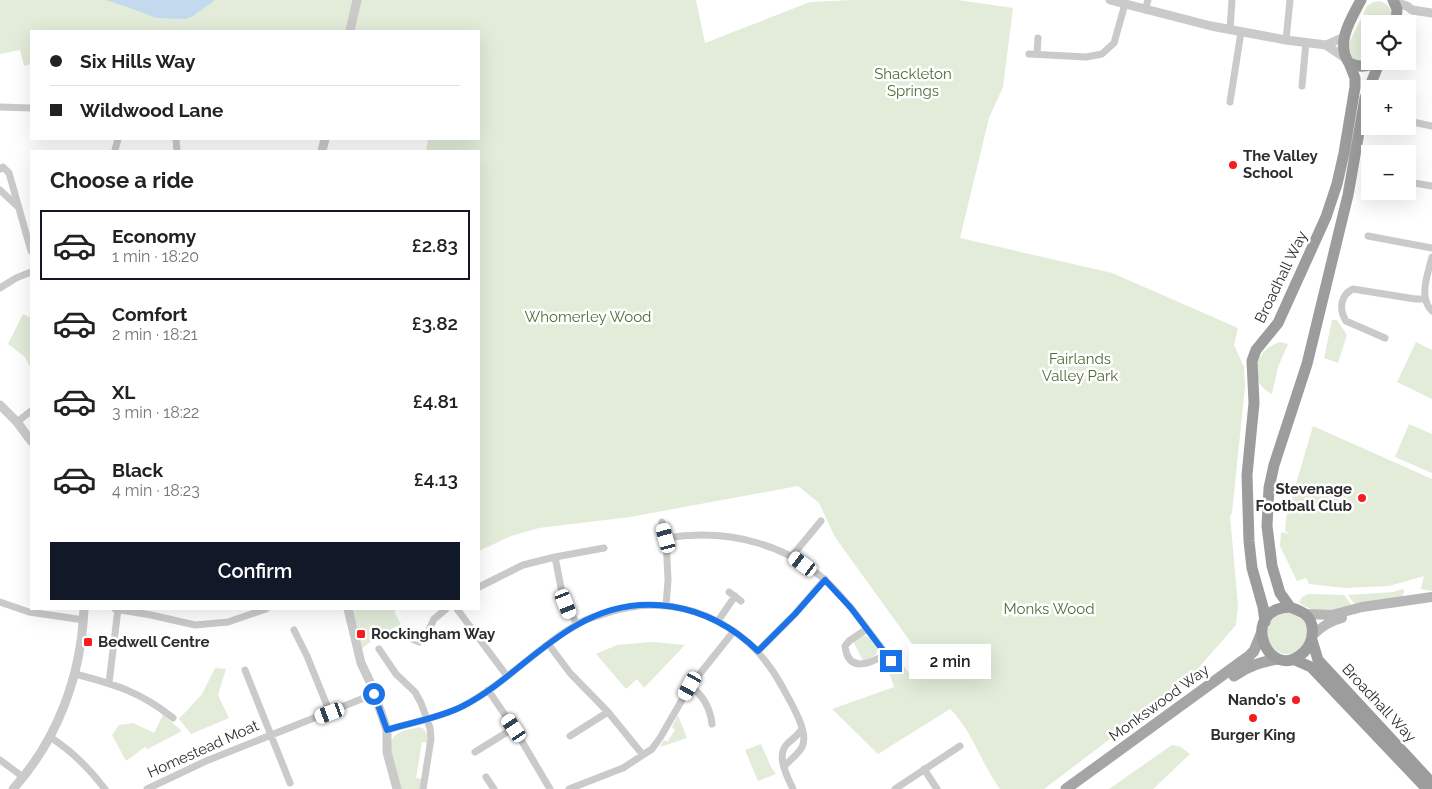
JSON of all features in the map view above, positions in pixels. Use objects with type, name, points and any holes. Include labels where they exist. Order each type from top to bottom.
[{"type":"highway","points":[[1344,37],[1361,0]]},
{"type":"highway","points":[[1394,1],[1397,9],[1397,15]]},
{"type":"highway","name":"Broadhall Way","points":[[1265,622],[1263,607],[1252,568],[1249,541],[1247,475],[1254,403],[1252,361],[1256,350],[1272,333],[1278,323],[1318,238],[1332,201],[1344,153],[1355,87],[1355,78],[1343,49],[1344,37]]},
{"type":"highway","points":[[1347,61],[1356,66],[1361,66]]},
{"type":"highway","points":[[1290,607],[1270,614],[1261,634],[1268,650],[1278,659],[1295,660],[1308,648],[1312,637],[1311,624],[1305,614],[1290,607],[1280,593],[1272,566],[1267,526],[1269,488],[1274,465],[1309,358],[1348,195],[1364,104],[1376,70]]},
{"type":"highway","name":"Broadhall Way","points":[[1312,637],[1318,660],[1426,782]]},
{"type":"highway","name":"Broadhall Way","points":[[1295,660],[1311,667],[1426,782]]},
{"type":"main road","points":[[1305,614],[1332,615],[1362,607],[1432,597]]},
{"type":"main road","points":[[1312,637],[1322,626],[1331,621],[1363,613],[1432,604]]},
{"type":"main road","name":"Monkswood Way","points":[[1066,789],[1249,656],[1254,651],[1261,634]]},
{"type":"main road","name":"Monkswood Way","points":[[1079,789],[1245,668],[1278,659]]},
{"type":"street","points":[[350,30],[357,0]]},
{"type":"street","points":[[1110,0],[1230,30],[1326,45],[1347,61]]},
{"type":"street","points":[[1146,10],[1148,0]]},
{"type":"street","points":[[1230,30],[1232,0]]},
{"type":"street","points":[[1286,40],[1290,0]]},
{"type":"street","points":[[1394,1],[1412,10],[1432,13]]},
{"type":"street","points":[[1029,54],[1086,57],[1102,54],[1114,43],[1125,4]]},
{"type":"street","points":[[1405,15],[1412,10]]},
{"type":"street","points":[[1230,102],[1241,32]]},
{"type":"street","points":[[1326,45],[1344,37]]},
{"type":"street","points":[[1038,38],[1038,54]]},
{"type":"street","points":[[1302,86],[1306,42]]},
{"type":"street","points":[[0,107],[30,108]]},
{"type":"street","points":[[1416,122],[1432,126]]},
{"type":"street","points":[[115,150],[118,140]]},
{"type":"street","points":[[0,169],[3,167],[9,173],[30,246]]},
{"type":"street","points":[[1416,183],[1432,186]]},
{"type":"street","points":[[0,190],[19,208]]},
{"type":"street","points":[[1368,236],[1432,248]]},
{"type":"street","points":[[1432,257],[1424,299],[1432,311]]},
{"type":"street","points":[[0,288],[30,272]]},
{"type":"street","points":[[1385,338],[1350,324],[1344,318],[1342,309],[1343,299],[1347,292],[1353,289],[1424,299]]},
{"type":"street","points":[[0,405],[17,422],[30,440]]},
{"type":"street","points":[[17,422],[30,412]]},
{"type":"street","points":[[792,556],[821,521]]},
{"type":"street","points":[[662,522],[666,538],[668,580],[666,606]]},
{"type":"street","points":[[666,538],[701,534],[748,539],[792,556],[825,580],[839,593],[891,661]]},
{"type":"street","points":[[480,586],[523,565],[604,548]]},
{"type":"street","points":[[555,557],[562,593],[576,625]]},
{"type":"street","points":[[758,651],[795,614],[825,580]]},
{"type":"street","points":[[718,622],[735,596]]},
{"type":"street","points":[[0,602],[29,612],[84,620]]},
{"type":"street","points":[[387,730],[463,706],[488,690],[576,625],[628,606],[666,606],[690,610],[718,622],[734,631],[758,651],[778,679],[802,728],[803,744],[801,750],[784,767]]},
{"type":"street","points":[[13,789],[32,765],[50,737],[61,715],[75,674],[84,610]]},
{"type":"street","points":[[109,683],[116,610]]},
{"type":"street","points":[[128,610],[151,612],[195,626],[228,622],[263,610]]},
{"type":"street","points":[[348,610],[361,663],[387,730],[387,752],[397,789]]},
{"type":"street","points":[[412,638],[419,642],[424,638],[434,619],[445,610]]},
{"type":"street","points":[[459,610],[507,676]]},
{"type":"street","points":[[867,629],[849,641],[846,646],[852,662],[862,664],[877,660],[886,654]]},
{"type":"street","points":[[294,630],[307,656],[330,713]]},
{"type":"street","points":[[569,789],[623,768],[652,749],[690,686],[734,631]]},
{"type":"street","points":[[548,645],[570,673],[608,712],[643,755]]},
{"type":"street","points":[[379,649],[396,674],[415,692],[427,718],[431,739],[423,789]]},
{"type":"street","points":[[245,670],[271,734]]},
{"type":"street","points":[[75,674],[140,694],[173,718]]},
{"type":"street","points":[[690,686],[701,694],[711,715],[712,724]]},
{"type":"street","points":[[488,690],[514,728],[550,789]]},
{"type":"street","name":"Homestead Moat","points":[[147,789],[206,760],[330,713],[374,694]]},
{"type":"street","points":[[570,736],[608,712]]},
{"type":"street","points":[[475,752],[514,728]]},
{"type":"street","points":[[792,789],[782,756],[784,748],[797,736],[802,728]]},
{"type":"street","name":"Homestead Moat","points":[[271,734],[290,783]]},
{"type":"street","points":[[50,737],[81,761],[105,789]]},
{"type":"street","points":[[895,789],[924,768],[960,746]]},
{"type":"street","points":[[0,760],[23,777]]},
{"type":"street","points":[[924,768],[938,789]]},
{"type":"street","points":[[486,777],[494,789]]},
{"type":"green space","points":[[0,0],[696,0],[705,43],[810,2],[958,0],[1013,8],[1003,87],[989,118],[960,238],[1112,273],[1238,328],[1234,345],[1244,367],[1245,387],[1232,513],[1230,516],[1238,606],[1236,625],[1188,680],[1044,789],[1000,789],[965,728],[950,709],[878,754],[832,709],[894,687],[889,673],[905,667],[908,672],[921,666],[912,644],[835,537],[819,503],[798,486],[630,517],[539,528],[511,536],[480,551],[480,150],[426,150],[428,140],[480,140],[480,30],[30,30],[30,64],[24,66],[20,50],[0,54]]},
{"type":"green space","points":[[1380,1],[1387,5],[1392,15],[1363,15],[1367,6],[1373,2]]},
{"type":"green space","points":[[1361,18],[1361,62],[1353,62],[1348,45]]},
{"type":"green space","points":[[23,314],[30,318],[30,366],[24,356],[8,344]]},
{"type":"green space","points":[[1332,320],[1337,320],[1347,335],[1338,363],[1324,358]]},
{"type":"green space","points":[[1280,342],[1288,344],[1278,367],[1272,394],[1259,381],[1257,366],[1265,351]]},
{"type":"green space","points":[[1416,342],[1432,350],[1432,399],[1397,382]]},
{"type":"green space","points":[[1409,424],[1432,434],[1432,473],[1395,457]]},
{"type":"green space","name":"Stevenage Football Club","points":[[1313,426],[1432,479],[1432,591],[1421,589],[1424,576],[1389,586],[1345,588],[1309,584],[1306,578],[1297,581],[1280,546],[1281,532],[1290,534],[1285,531],[1286,518]]},
{"type":"green space","points":[[1403,589],[1402,597],[1355,605],[1348,595],[1393,592]]},
{"type":"green space","points":[[1308,594],[1344,595],[1353,607],[1331,611],[1312,610],[1299,602],[1302,597]]},
{"type":"green space","points":[[350,610],[396,610],[394,612],[401,624],[377,637],[360,650]]},
{"type":"green space","points":[[1287,612],[1302,618],[1308,633],[1302,648],[1287,654],[1272,648],[1266,633],[1272,618]]},
{"type":"green space","points":[[864,636],[870,637],[876,646],[877,652],[873,657],[863,661],[853,641]]},
{"type":"green space","points":[[652,642],[685,645],[644,688],[637,679],[626,689],[596,654],[617,645]]},
{"type":"green space","points":[[215,668],[226,669],[218,695],[229,718],[191,734],[179,719],[202,694]]},
{"type":"green space","points":[[163,715],[182,731],[146,750],[147,747],[145,747],[126,761],[112,735],[119,725],[133,723],[154,733]]},
{"type":"green space","points":[[678,715],[687,738],[660,747],[664,740],[667,742],[675,730],[672,727]]},
{"type":"green space","points":[[419,727],[424,729],[428,736],[427,743],[422,742],[416,778],[421,779],[420,789],[400,789],[391,761],[390,746],[396,735]]},
{"type":"green space","points":[[761,744],[776,774],[758,781],[745,750]]},
{"type":"green space","points":[[1172,745],[1181,747],[1190,754],[1153,789],[1109,789]]},
{"type":"water","points":[[106,0],[215,0],[193,16],[185,19],[156,18]]},
{"type":"place","name":"The Valley School","points":[[1233,165]]},
{"type":"place","name":"Stevenage Football Club","points":[[1362,498]]},
{"type":"place","name":"Rockingham Way","points":[[361,634]]},
{"type":"place","name":"Bedwell Centre","points":[[88,642]]},
{"type":"place","name":"Nando's","points":[[1296,700]]},
{"type":"place","name":"Burger King","points":[[1253,718]]},
{"type":"route","points":[[374,694],[387,730],[454,710],[488,690],[576,625],[628,606],[666,606],[690,610],[734,631],[758,651],[795,614],[825,580],[839,593],[891,661]]},
{"type":"park label","name":"Shackleton Springs","points":[[913,82]]},
{"type":"park label","name":"Whomerley Wood","points":[[588,317]]},
{"type":"park label","name":"Fairlands Valley Park","points":[[1080,368]]},
{"type":"park label","name":"Monks Wood","points":[[1049,609]]}]
